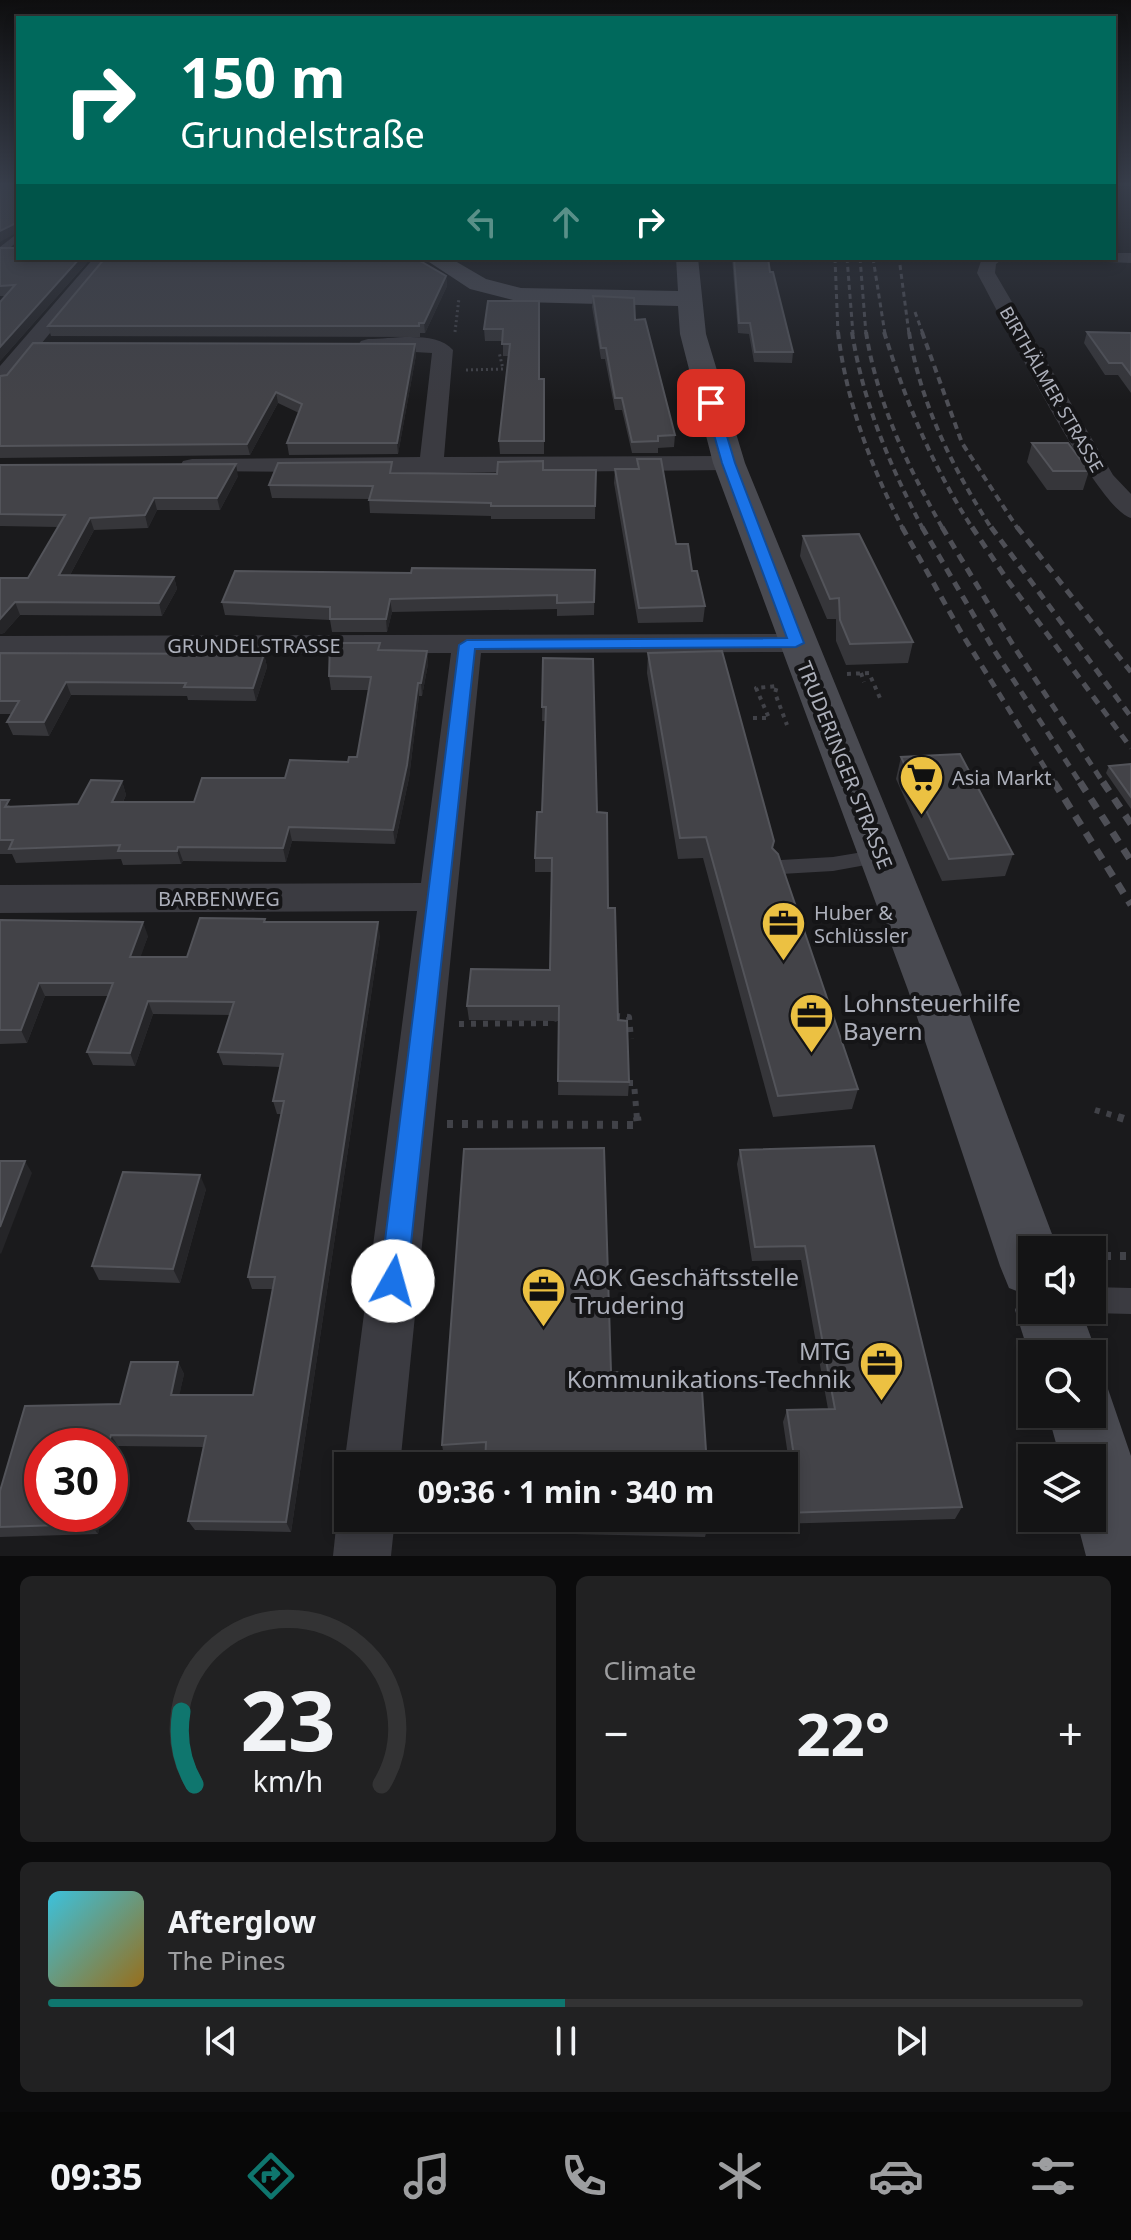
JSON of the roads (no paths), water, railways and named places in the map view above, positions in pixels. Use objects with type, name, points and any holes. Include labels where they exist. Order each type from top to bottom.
[{"type":"street","points":[[0,379],[101,260]]},
{"type":"street","points":[[437,260],[478,284],[521,295],[688,279]]},
{"type":"street","name":"BIRTHÄLMER STRASSE","points":[[991,260],[986,273],[1026,345],[1103,478],[1131,510]]},
{"type":"street","name":"TRUDERINGER STRASSE","points":[[688,279],[702,374],[729,463],[796,643],[934,990],[1021,1236]]},
{"type":"street","points":[[32,345],[57,345]]},
{"type":"street","points":[[354,345],[432,345],[443,350],[431,466]]},
{"type":"street","points":[[175,466],[729,463]]},
{"type":"street","name":"GRUNDELSTRASSE","points":[[0,645],[796,643]]},
{"type":"street","points":[[374,1452],[467,645]]},
{"type":"street","name":"BARBENWEG","points":[[0,899],[437,897]]},
{"type":"street","points":[[1087,1428],[1124,1556]]},
{"type":"street","points":[[362,1556],[365,1532]]},
{"type":"lane","points":[[781,867],[833,864],[881,856]]},
{"type":"lane","points":[[1106,1300],[1131,1301]]},
{"type":"railway","points":[[835,260],[838,334]]},
{"type":"railway","points":[[847,260],[853,334]]},
{"type":"railway","points":[[860,260],[866,334]]},
{"type":"railway","points":[[873,260],[885,334]]},
{"type":"railway","points":[[900,265],[909,334]]},
{"type":"railway","points":[[915,312],[923,334]]},
{"type":"railway","points":[[838,332],[847,383],[862,433],[880,482],[902,527]]},
{"type":"railway","points":[[852,332],[863,384],[879,434],[922,527]]},
{"type":"railway","points":[[866,332],[886,409],[918,482],[943,529]]},
{"type":"railway","points":[[884,332],[922,434],[945,482],[973,529]]},
{"type":"railway","points":[[909,332],[921,384],[940,435],[992,529]]},
{"type":"railway","points":[[922,332],[962,443],[1018,529]]},
{"type":"railway","points":[[902,527],[962,634],[1055,784]]},
{"type":"railway","points":[[922,527],[994,650],[1081,784]]},
{"type":"railway","points":[[942,527],[1013,645],[1104,784]]},
{"type":"railway","points":[[972,527],[1131,748]]},
{"type":"railway","points":[[991,527],[1131,717]]},
{"type":"railway","points":[[1017,527],[1131,672]]},
{"type":"railway","points":[[1054,782],[1131,905]]},
{"type":"railway","points":[[1080,782],[1131,861]]},
{"type":"railway","points":[[1103,782],[1131,824]]},
{"type":"place","name":"Asia Markt","points":[[921,816]]},
{"type":"place","name":"Huber & Schlüssler","points":[[783,963]]},
{"type":"place","name":"Lohnsteuerhilfe Bayern","points":[[812,1055]]},
{"type":"place","name":"AOK Geschäftsstelle Trudering","points":[[543,1329]]},
{"type":"place","name":"MTG Kommunikations-Technik","points":[[882,1403]]}]
